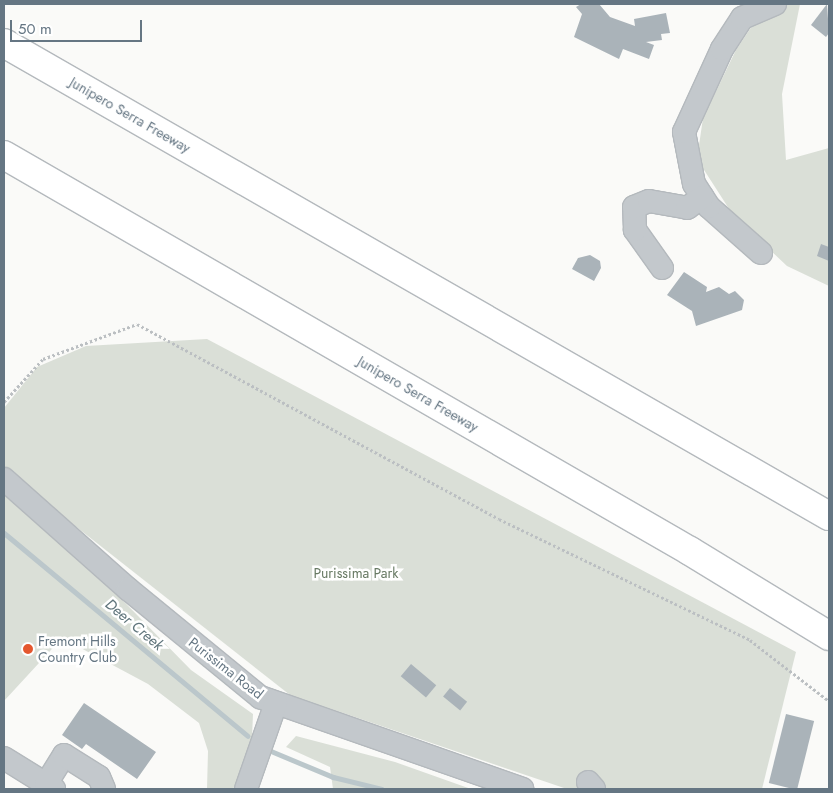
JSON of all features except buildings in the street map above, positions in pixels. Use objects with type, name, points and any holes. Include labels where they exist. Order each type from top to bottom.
[{"type":"highway","name":"Junipero Serra Freeway","points":[[4,43],[829,516]]},
{"type":"highway","name":"Junipero Serra Freeway","points":[[4,155],[829,636]]},
{"type":"street","points":[[761,253],[703,197],[694,184],[684,132],[722,49],[742,18],[774,4]]},
{"type":"street","points":[[662,268],[635,230],[634,207],[649,201],[687,208],[703,197]]},
{"type":"street","name":"Purissima Road","points":[[4,479],[135,595],[260,697],[522,789]]},
{"type":"street","points":[[246,789],[276,703]]},
{"type":"street","points":[[4,758],[50,787],[64,755],[99,777],[104,789]]},
{"type":"path","points":[[4,402],[44,360],[137,324],[499,519],[750,640],[829,701]]},
{"type":"green space","points":[[785,4],[800,4],[782,94],[786,160],[829,148],[829,286],[787,266],[733,215],[697,159],[703,118],[736,50],[754,23]]},
{"type":"green space","name":"Purissima Park","points":[[207,339],[796,652],[762,789],[567,789],[290,695],[4,470],[4,408],[37,367],[86,346]]},
{"type":"green space","points":[[4,495],[89,566],[191,670],[253,714],[251,761],[233,789],[207,789],[208,751],[199,723],[148,684],[62,638],[4,701]]},
{"type":"green space","points":[[296,736],[395,762],[471,789],[333,789],[330,767],[286,747]]},
{"type":"waterway","name":"Deer Creek","points":[[4,533],[248,736]]},
{"type":"waterway","name":"Deer Creek","points":[[266,749],[333,777],[382,789]]},
{"type":"place","name":"Fremont Hills Country Club","points":[[28,649]]}]
